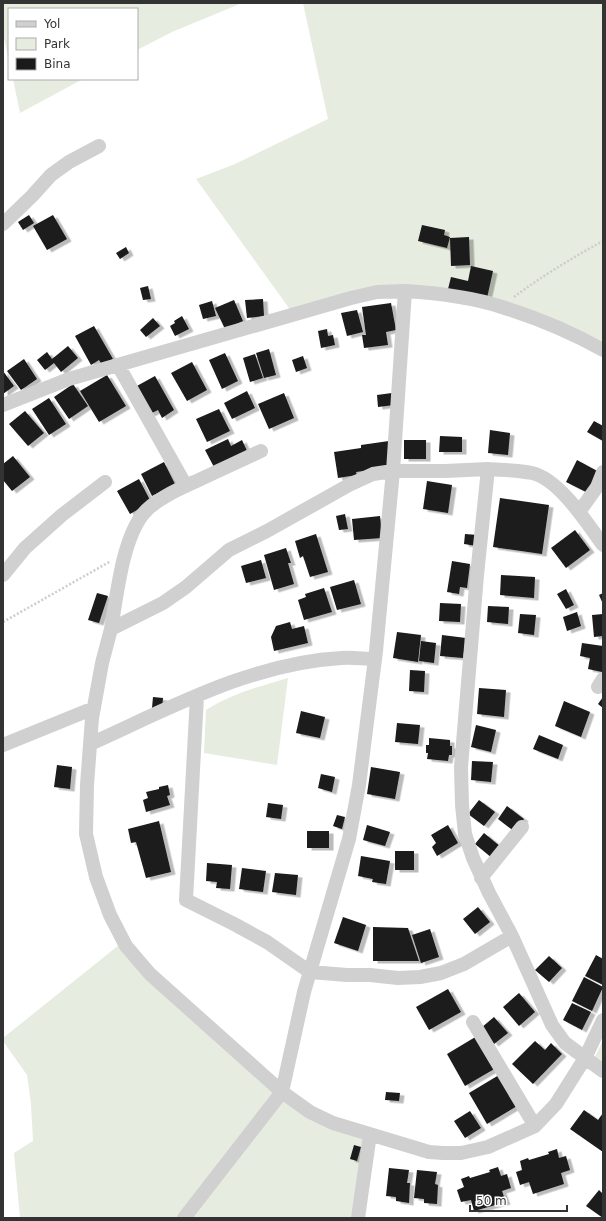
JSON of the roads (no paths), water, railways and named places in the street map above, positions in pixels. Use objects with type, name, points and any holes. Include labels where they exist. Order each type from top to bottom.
[{"type":"street","points":[[3,224],[27,202],[51,175],[69,162],[99,146]]},
{"type":"street","points":[[184,1218],[282,1092],[304,992],[348,839],[359,785],[375,659],[393,471],[406,291]]},
{"type":"street","points":[[3,405],[69,379],[351,298],[377,292],[406,291],[436,293],[501,306],[575,335],[603,350]]},
{"type":"street","points":[[118,365],[186,486]]},
{"type":"street","points":[[3,415],[18,399]]},
{"type":"street","points":[[261,451],[186,486],[149,508],[136,526],[126,553],[94,708],[87,785],[86,834],[96,877],[110,915],[126,946],[150,974],[282,1092],[310,1112],[328,1120],[429,1152],[443,1154],[488,1147],[534,1126],[556,1104],[585,1058],[603,1020]]},
{"type":"street","points":[[488,469],[477,575],[461,767],[462,805],[465,834],[482,878],[512,936],[552,1025],[565,1043],[603,1071]]},
{"type":"street","points":[[111,629],[163,603],[186,587],[229,550],[267,531],[349,485],[373,474],[393,471],[488,469],[533,473],[547,480],[562,492],[579,512],[603,545]]},
{"type":"street","points":[[579,512],[597,487],[603,472]]},
{"type":"street","points":[[3,575],[25,548],[51,524],[105,482]]},
{"type":"street","points":[[90,744],[197,696],[274,669],[308,662],[342,658],[375,659]]},
{"type":"street","points":[[197,696],[186,900],[266,942],[310,972],[398,978],[434,975],[464,964],[512,936]]},
{"type":"street","points":[[3,745],[94,708]]},
{"type":"street","points":[[482,878],[522,827]]},
{"type":"street","points":[[473,1022],[534,1126]]},
{"type":"street","points":[[358,1218],[370,1134]]}]
